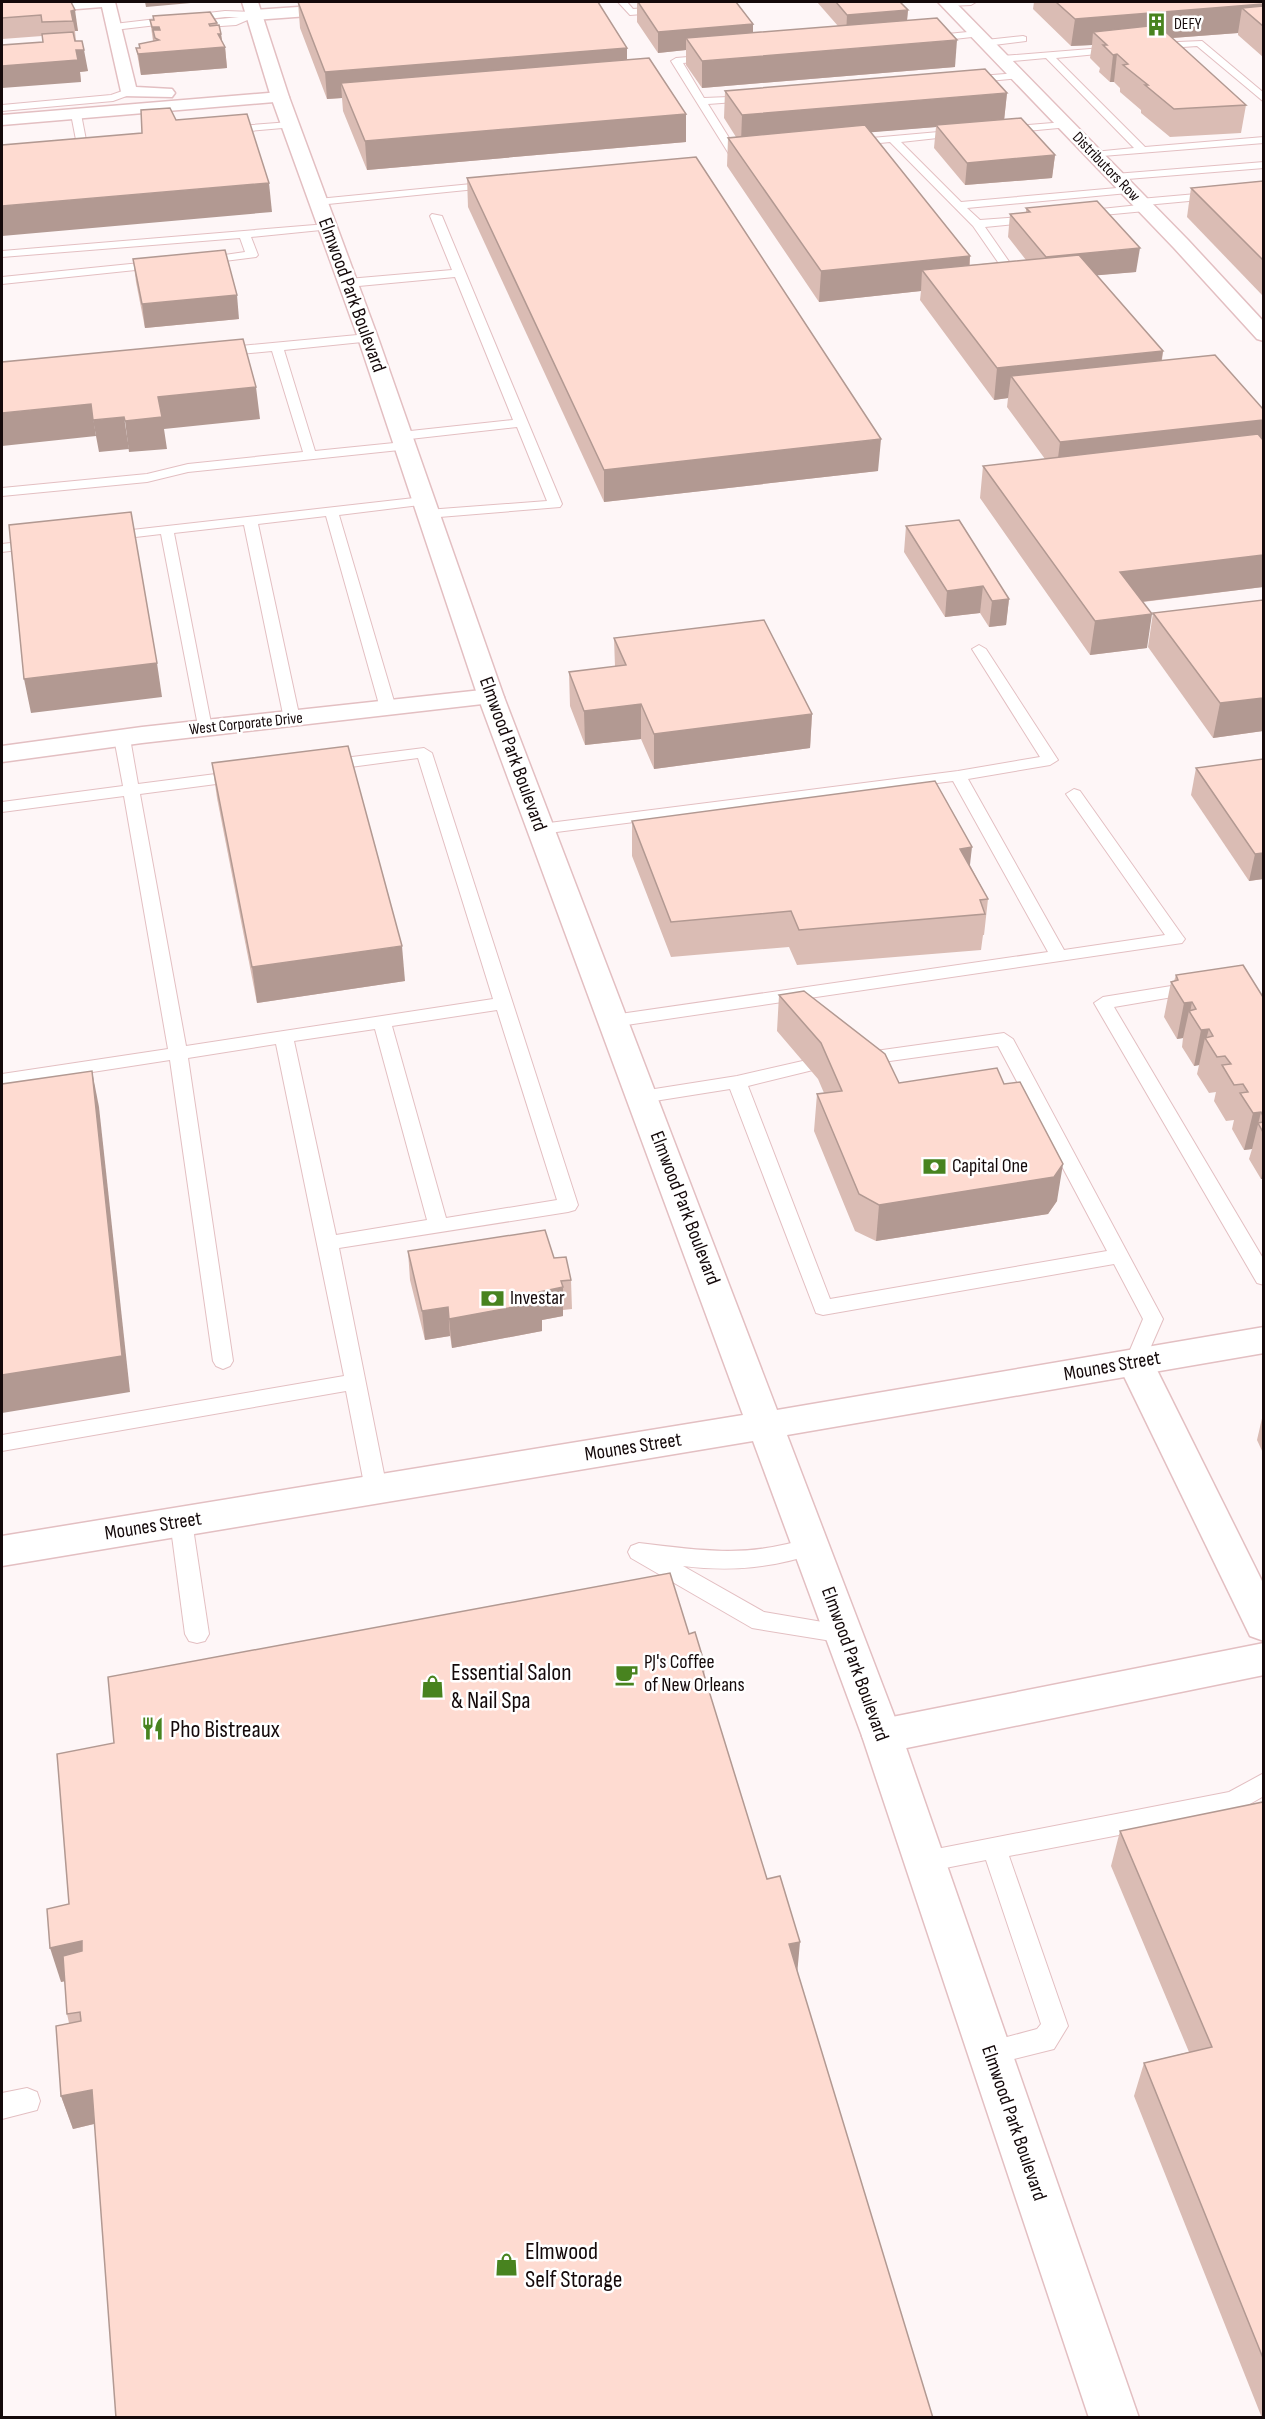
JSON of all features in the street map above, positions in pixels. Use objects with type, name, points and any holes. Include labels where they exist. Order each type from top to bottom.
[{"type":"street","points":[[2,10],[100,2],[109,4],[128,92],[148,95],[231,88],[278,90]]},
{"type":"street","points":[[252,8],[431,2]]},
{"type":"street","name":"Distributors Row","points":[[947,2],[1132,194],[1263,335]]},
{"type":"street","name":"Elmwood Park Boulevard","points":[[252,8],[290,125],[368,338],[491,697],[767,1425],[882,1736],[1114,2418]]},
{"type":"street","points":[[2,120],[76,114],[148,113],[278,90]]},
{"type":"street","name":"West Corporate Drive","points":[[2,754],[204,728],[491,697]]},
{"type":"street","name":"Mounes Street","points":[[2,1551],[767,1425],[1263,1340]]},
{"type":"street","points":[[1135,1362],[1263,1625]]},
{"type":"street","points":[[882,1736],[1263,1659]]},
{"type":"lane","points":[[623,2],[630,12],[665,5],[705,6],[702,2]]},
{"type":"lane","points":[[947,2],[971,2]]},
{"type":"lane","points":[[114,27],[156,24],[185,26],[236,22],[252,8]]},
{"type":"lane","points":[[920,39],[1023,39]]},
{"type":"lane","points":[[1141,48],[1199,43],[1263,99]]},
{"type":"lane","points":[[1002,59],[1129,49]]},
{"type":"lane","points":[[1048,56],[1143,151]]},
{"type":"lane","points":[[722,57],[676,61],[733,152],[756,150]]},
{"type":"lane","points":[[959,81],[1018,76]]},
{"type":"lane","points":[[2,108],[113,98],[128,92]]},
{"type":"lane","points":[[701,101],[760,97]]},
{"type":"lane","points":[[76,114],[81,144],[112,141]]},
{"type":"lane","points":[[213,131],[290,125]]},
{"type":"lane","points":[[996,130],[1065,125]]},
{"type":"lane","points":[[836,144],[974,132]]},
{"type":"lane","points":[[893,139],[977,224],[1013,276]]},
{"type":"lane","points":[[1094,155],[1263,140]]},
{"type":"lane","points":[[1067,216],[1132,194],[1263,165]]},
{"type":"lane","points":[[318,202],[506,184]]},
{"type":"lane","points":[[960,206],[1132,194],[1263,191]]},
{"type":"lane","points":[[96,537],[331,511],[555,504],[519,423],[435,216]]},
{"type":"lane","points":[[977,224],[1044,218]]},
{"type":"lane","points":[[2,254],[327,227]]},
{"type":"lane","points":[[192,262],[252,255],[244,233]]},
{"type":"lane","points":[[2,281],[169,264]]},
{"type":"lane","points":[[348,283],[459,273]]},
{"type":"lane","points":[[202,353],[368,338]]},
{"type":"lane","points":[[277,346],[310,455]]},
{"type":"lane","points":[[2,492],[147,478],[188,468],[310,455],[519,423]]},
{"type":"lane","points":[[331,511],[388,708]]},
{"type":"lane","points":[[250,520],[292,719]]},
{"type":"lane","points":[[167,530],[204,728]]},
{"type":"lane","points":[[2,548],[49,543]]},
{"type":"lane","points":[[541,829],[958,776],[1050,760],[979,649]]},
{"type":"lane","points":[[122,738],[178,1054],[223,1361]]},
{"type":"lane","points":[[307,767],[424,753],[568,1205],[328,1243]]},
{"type":"lane","points":[[2,807],[261,773]]},
{"type":"lane","points":[[958,776],[1059,956]]},
{"type":"lane","points":[[614,1021],[1176,939],[1074,794]]},
{"type":"lane","points":[[1214,985],[1103,1004],[1263,1278]]},
{"type":"lane","points":[[2,1080],[504,1003]]},
{"type":"lane","points":[[382,1022],[438,1226]]},
{"type":"lane","points":[[284,1037],[328,1243],[376,1490]]},
{"type":"lane","points":[[844,1061],[1004,1040],[1154,1319],[1135,1362]]},
{"type":"lane","points":[[642,1097],[737,1082],[807,1066]]},
{"type":"lane","points":[[737,1082],[823,1308],[1120,1256]]},
{"type":"lane","points":[[2,1443],[356,1382]]},
{"type":"lane","points":[[181,1521],[197,1634]]},
{"type":"lane","points":[[812,1546],[784,1558],[734,1563],[639,1552],[760,1621],[844,1634]]},
{"type":"lane","points":[[925,1861],[1234,1802],[1263,1783]]},
{"type":"lane","points":[[990,2053],[1045,2040],[1055,2026],[994,1848]]},
{"type":"building","points":[[2,2],[71,2],[75,10],[71,11],[73,21],[42,22],[41,15],[2,18]]},
{"type":"building","points":[[298,2],[598,2],[627,48],[325,72]]},
{"type":"building","points":[[638,2],[736,2],[753,24],[658,32]]},
{"type":"building","points":[[836,2],[900,2],[908,10],[847,15]]},
{"type":"building","points":[[1056,2],[1263,2],[1263,4],[1075,19]]},
{"type":"building","points":[[1263,6],[1263,26],[1242,8]]},
{"type":"building","points":[[210,12],[217,23],[209,24],[210,26],[219,25],[221,34],[218,34],[225,47],[138,54],[136,48],[140,48],[139,44],[159,40],[155,38],[153,30],[160,30],[159,27],[152,27],[150,20],[154,20],[153,16]]},
{"type":"building","points":[[937,18],[957,40],[702,61],[686,38]]},
{"type":"building","points":[[1158,25],[1246,105],[1174,109],[1123,65],[1128,64],[1117,54],[1113,55],[1103,45],[1107,45],[1093,32]]},
{"type":"building","points":[[73,32],[75,41],[82,41],[84,50],[76,50],[78,60],[2,66],[2,45],[43,42],[42,34]]},
{"type":"building","points":[[649,58],[686,114],[365,141],[341,83]]},
{"type":"building","points":[[985,69],[1007,93],[742,115],[725,91]]},
{"type":"building","points":[[170,108],[176,120],[247,114],[269,183],[2,206],[2,145],[142,133],[141,110]]},
{"type":"building","points":[[1021,118],[1055,155],[967,163],[936,125]]},
{"type":"building","points":[[865,125],[970,256],[821,271],[728,138]]},
{"type":"building","points":[[696,157],[881,439],[604,470],[467,178]]},
{"type":"building","points":[[1263,181],[1263,260],[1191,188]]},
{"type":"building","points":[[1097,201],[1140,248],[1046,257],[1010,214],[1030,212],[1026,208]]},
{"type":"building","points":[[225,250],[237,295],[142,304],[133,259]]},
{"type":"building","points":[[1079,255],[1163,351],[997,368],[922,270]]},
{"type":"building","points":[[243,339],[256,387],[158,397],[162,417],[125,421],[124,417],[93,420],[91,404],[2,413],[2,362]]},
{"type":"building","points":[[1215,355],[1263,409],[1263,420],[1060,442],[1011,376]]},
{"type":"building","points":[[1258,434],[1263,440],[1263,555],[1120,572],[1152,614],[1095,621],[983,466]]},
{"type":"building","points":[[131,512],[157,663],[24,679],[9,525]]},
{"type":"building","points":[[959,520],[1009,599],[992,601],[983,586],[947,591],[906,526]]},
{"type":"building","points":[[1263,600],[1263,698],[1220,703],[1153,613]]},
{"type":"building","points":[[764,620],[812,714],[654,734],[641,704],[584,711],[569,672],[626,665],[614,638]]},
{"type":"building","points":[[348,746],[402,946],[252,967],[212,763]]},
{"type":"building","points":[[1263,759],[1263,853],[1255,854],[1196,768]]},
{"type":"building","points":[[935,781],[972,847],[960,849],[988,899],[980,900],[985,914],[799,930],[791,911],[671,922],[632,821]]},
{"type":"building","points":[[1243,965],[1263,997],[1263,1116],[1261,1112],[1253,1113],[1240,1093],[1248,1092],[1243,1084],[1234,1085],[1222,1065],[1231,1064],[1225,1056],[1217,1057],[1205,1038],[1213,1036],[1209,1029],[1201,1030],[1189,1011],[1196,1009],[1192,1002],[1184,1003],[1171,982],[1178,980],[1176,975]]},
{"type":"building","name":"Capital One","points":[[804,991],[885,1054],[899,1083],[997,1068],[1004,1084],[1020,1082],[1063,1164],[1054,1177],[879,1205],[859,1194],[817,1094],[842,1091],[821,1043],[779,995]]},
{"type":"building","points":[[92,1071],[122,1356],[2,1375],[2,1084]]},
{"type":"building","points":[[1263,1122],[1263,1132],[1258,1123]]},
{"type":"building","points":[[545,1230],[554,1258],[566,1257],[571,1280],[561,1281],[563,1287],[539,1292],[541,1302],[449,1319],[448,1307],[422,1311],[408,1251]]},
{"type":"building","points":[[670,1573],[689,1634],[695,1632],[705,1665],[701,1665],[767,1879],[780,1876],[800,1942],[789,1944],[933,2418],[116,2418],[92,2090],[61,2096],[56,2026],[81,2021],[80,2012],[67,2014],[63,1956],[82,1951],[82,1941],[50,1948],[47,1909],[69,1904],[57,1754],[114,1743],[108,1677]]},
{"type":"building","points":[[1263,1802],[1263,2358],[1144,2063],[1212,2047],[1120,1831]]},
{"type":"place","name":"DEFY","points":[[1156,24]]},
{"type":"place","name":"Capital One","points":[[934,1166]]},
{"type":"place","name":"Investar","points":[[492,1298]]},
{"type":"place","name":"PJ's Coffee of New Orleans","points":[[626,1674]]},
{"type":"place","name":"Essential Salon & Nail Spa","points":[[433,1686]]},
{"type":"place","name":"Pho Bistreaux","points":[[152,1729]]},
{"type":"place","name":"Elmwood Self Storage","points":[[507,2265]]}]
